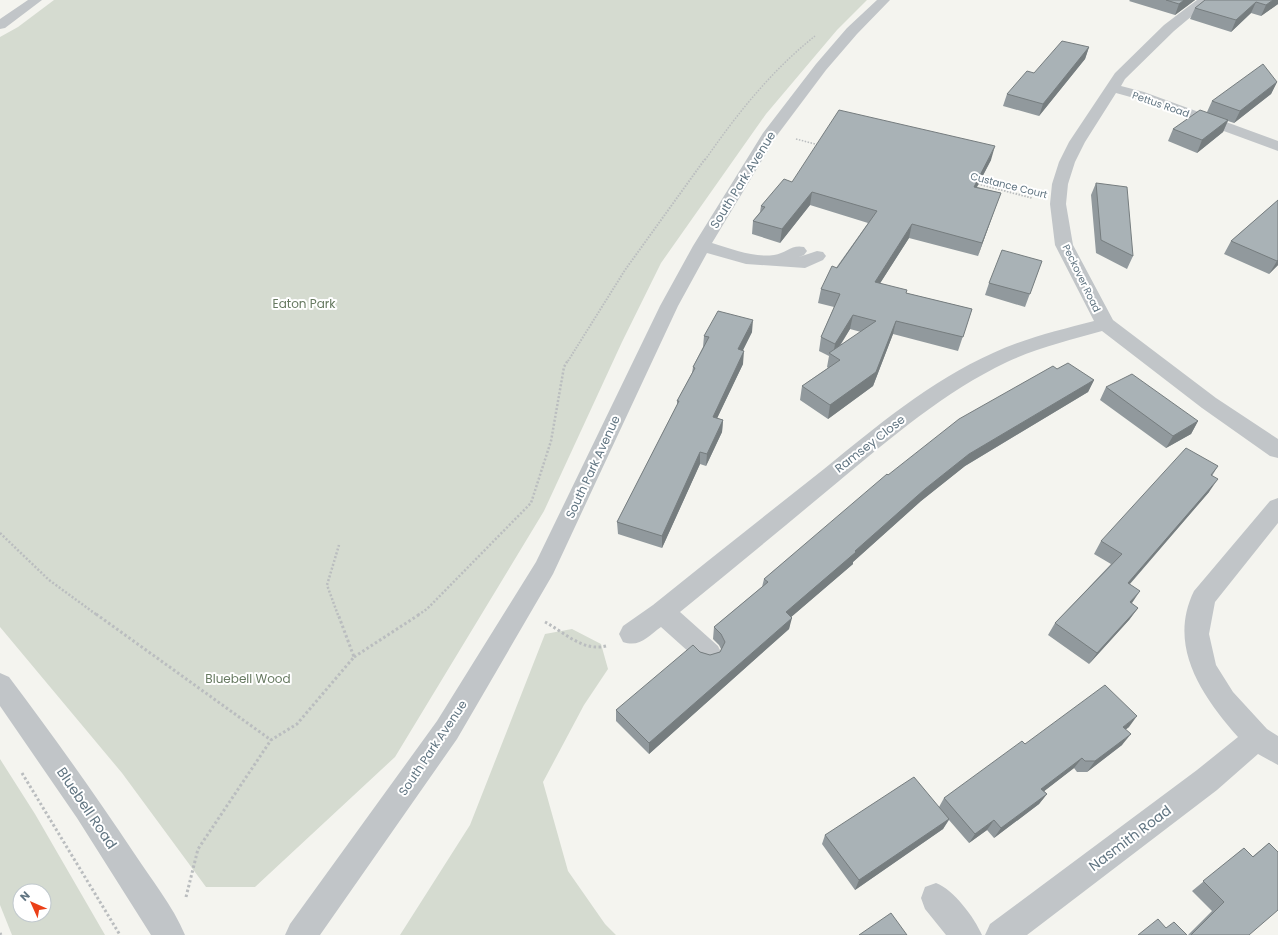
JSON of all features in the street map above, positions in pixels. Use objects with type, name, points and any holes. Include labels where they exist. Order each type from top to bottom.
[{"type":"street","points":[[0,25],[36,0]]},
{"type":"street","name":"South Park Avenue","points":[[301,935],[447,730],[538,580],[597,460],[669,306],[702,246],[771,133],[821,67],[852,31],[884,0]]},
{"type":"street","name":"Peckover Road","points":[[1205,0],[1169,28],[1120,76],[1077,142],[1067,162],[1060,184],[1058,204],[1064,245],[1105,324],[1203,399],[1275,444]]},
{"type":"street","name":"Pettus Road","points":[[1111,88],[1139,95],[1278,146]]},
{"type":"street","points":[[702,246],[746,259],[807,261]]},
{"type":"street","name":"Ramsey Close","points":[[632,634],[662,612],[861,450],[927,400],[964,376],[999,358],[1036,343],[1105,324]]},
{"type":"street","name":"Nasmith Road","points":[[1001,935],[1207,780],[1268,745],[1224,701],[1204,668],[1196,634],[1203,598],[1278,506]]},
{"type":"street","points":[[662,612],[709,654]]},
{"type":"street","name":"Bluebell Road","points":[[0,685],[103,830],[169,935]]},
{"type":"street","points":[[936,898],[966,935]]},
{"type":"path","points":[[184,905],[198,849],[271,740],[297,724],[354,657],[427,609],[531,503],[551,441],[564,367],[625,270],[737,115],[788,58],[820,31]]},
{"type":"path","points":[[771,133],[820,145]]},
{"type":"path","name":"Custance Court","points":[[973,183],[1058,204]]},
{"type":"path","points":[[0,533],[49,580],[271,740]]},
{"type":"path","points":[[338,545],[327,585],[354,657]]},
{"type":"path","points":[[548,624],[588,647],[599,650]]},
{"type":"path","points":[[21,771],[120,935]]},
{"type":"green space","name":"Eaton Park","points":[[54,0],[867,0],[837,30],[766,114],[661,263],[622,342],[544,511],[395,757],[255,887],[206,887],[122,773],[0,627],[0,37],[18,27]]},
{"type":"green space","points":[[572,629],[601,644],[608,669],[584,705],[543,782],[568,871],[605,924],[616,935],[400,935],[470,825],[545,634]]},
{"type":"green space","points":[[0,759],[35,814],[105,935],[12,935],[0,905]]},
{"type":"building","points":[[1166,0],[1184,0],[1179,4]]},
{"type":"building","points":[[1205,0],[1273,0],[1266,5],[1256,2],[1236,20],[1195,8]]},
{"type":"building","points":[[1062,41],[1089,47],[1043,104],[1007,94],[1027,71],[1034,73]]},
{"type":"building","points":[[1263,64],[1277,82],[1240,111],[1212,101]]},
{"type":"building","points":[[839,110],[995,146],[974,187],[1001,193],[982,243],[912,224],[875,282],[907,290],[906,293],[972,309],[963,337],[896,321],[876,372],[830,405],[802,386],[840,360],[829,353],[876,321],[853,315],[835,344],[821,337],[840,294],[821,289],[832,266],[837,268],[877,211],[812,192],[782,229],[753,221],[765,207],[761,206],[784,179],[792,182]]},
{"type":"building","points":[[1200,110],[1228,120],[1202,140],[1173,129]]},
{"type":"building","points":[[1096,183],[1127,187],[1133,256],[1101,240]]},
{"type":"building","points":[[1278,200],[1277,261],[1231,241]]},
{"type":"building","points":[[1002,250],[1042,261],[1030,294],[989,283]]},
{"type":"building","points":[[718,311],[753,320],[738,349],[744,351],[713,417],[723,420],[707,454],[700,452],[662,536],[617,522],[695,368],[693,367],[709,337],[704,336]]},
{"type":"building","points":[[1068,363],[1094,380],[969,454],[925,489],[855,551],[856,552],[786,612],[792,618],[649,743],[616,710],[693,645],[700,652],[710,655],[720,652],[725,642],[721,634],[714,627],[768,582],[764,579],[887,474],[888,475],[959,419],[1053,366],[1057,369]]},
{"type":"building","points":[[1132,374],[1198,421],[1173,436],[1106,387]]},
{"type":"building","points":[[1186,448],[1218,466],[1211,475],[1218,479],[1128,583],[1140,591],[1130,602],[1138,608],[1097,653],[1055,623],[1122,554],[1101,541]]},
{"type":"building","points":[[1105,685],[1137,716],[1123,727],[1131,734],[1095,761],[1085,761],[1082,758],[1041,789],[1047,794],[1001,828],[994,820],[975,834],[944,798],[1022,741],[1025,744]]},
{"type":"building","points":[[914,777],[949,819],[859,880],[825,835]]},
{"type":"building","points":[[1269,843],[1278,852],[1278,910],[1249,935],[1191,935],[1224,902],[1203,881],[1244,848],[1253,857]]},
{"type":"building","points":[[891,913],[907,935],[859,935]]},
{"type":"building","points":[[1158,919],[1166,928],[1174,922],[1187,935],[1138,935]]},
{"type":"park label","name":"Bluebell Wood","points":[[248,679]]}]
